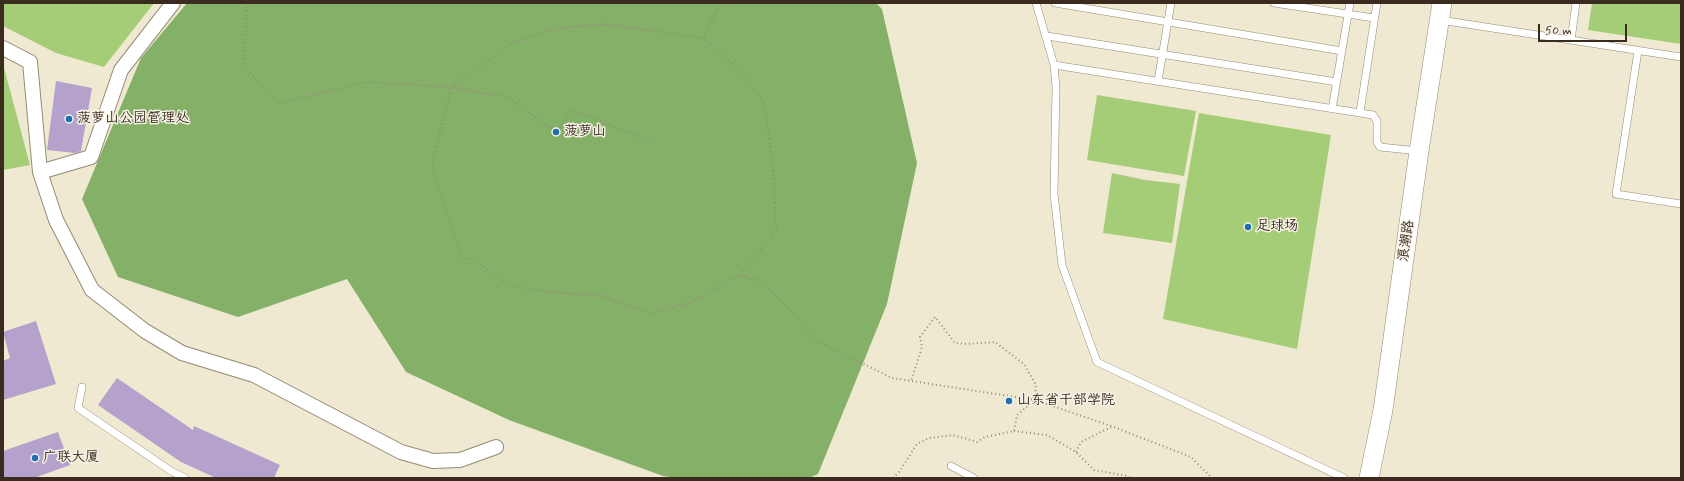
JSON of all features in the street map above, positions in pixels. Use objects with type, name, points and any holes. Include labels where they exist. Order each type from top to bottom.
[{"type":"main road","name":"浪潮路","points":[[1369,478],[1383,410],[1419,152],[1441,11]]},
{"type":"street","points":[[40,172],[91,157],[121,70],[173,3]]},
{"type":"street","points":[[3,48],[30,62],[40,172],[56,220],[92,290],[151,335],[182,354],[254,375],[401,452],[432,461],[460,460],[496,447]]},
{"type":"lane","points":[[1036,3],[1047,36],[1054,65],[1056,87],[1054,194],[1062,265],[1097,362],[1344,478]]},
{"type":"lane","points":[[1055,3],[1342,50]]},
{"type":"lane","points":[[1158,81],[1171,3]]},
{"type":"lane","points":[[1274,3],[1374,18]]},
{"type":"lane","points":[[1332,109],[1350,3]]},
{"type":"lane","points":[[1360,112],[1377,3]]},
{"type":"lane","points":[[1570,40],[1576,3]]},
{"type":"lane","points":[[1441,11],[1570,40],[1681,57]]},
{"type":"lane","points":[[1047,36],[1337,82]]},
{"type":"lane","points":[[1638,51],[1616,194],[1681,204]]},
{"type":"lane","points":[[1054,65],[1373,115],[1377,121],[1377,142],[1380,147],[1419,152]]},
{"type":"lane","points":[[82,387],[78,408],[171,471],[185,478]]},
{"type":"lane","points":[[951,466],[974,478]]},
{"type":"path","points":[[247,3],[244,66],[279,103],[368,82],[451,87],[508,97],[556,132],[573,109],[650,142]]},
{"type":"path","points":[[703,38],[720,5],[724,3]]},
{"type":"path","points":[[606,24],[703,38],[737,68],[764,102],[773,168],[776,231],[740,275],[691,302],[651,314],[603,296],[550,292],[510,286],[474,260],[462,258],[432,166],[451,87],[512,43],[558,28],[606,24]]},
{"type":"path","points":[[740,275],[760,281],[794,312],[815,340],[892,378],[1035,400],[1111,426],[1191,457],[1212,478]]},
{"type":"path","points":[[911,381],[922,348],[920,337],[935,317],[955,343],[966,344],[995,342],[1024,364],[1036,385],[1035,400],[1017,415],[1014,431]]},
{"type":"path","points":[[1076,452],[1080,442],[1111,426]]},
{"type":"path","points":[[893,478],[899,472],[917,444],[929,438],[953,435],[977,442],[985,437],[1014,431],[1048,435],[1076,452],[1094,470],[1131,478]]},
{"type":"green space","points":[[3,3],[154,3],[104,67],[56,53],[3,26]]},
{"type":"green space","points":[[187,3],[876,3],[882,9],[917,163],[887,304],[818,474],[809,478],[676,478],[663,476],[509,420],[406,372],[347,279],[238,317],[118,277],[82,199],[141,58]]},
{"type":"green space","points":[[1592,3],[1681,3],[1681,44],[1588,30]]},
{"type":"green space","points":[[3,64],[30,165],[3,170]]},
{"type":"green space","points":[[1097,95],[1196,111],[1184,176],[1087,160]]},
{"type":"green space","name":"足球场","points":[[1199,113],[1331,135],[1297,349],[1163,319]]},
{"type":"green space","points":[[1112,173],[1145,180],[1180,184],[1172,243],[1103,233]]},
{"type":"building","name":"菠萝山公园管理处","points":[[56,81],[92,88],[81,151],[75,153],[47,150]]},
{"type":"building","points":[[36,321],[56,384],[3,400],[3,361],[10,358],[3,332]]},
{"type":"building","points":[[117,378],[193,430],[194,426],[280,465],[274,478],[216,478],[181,462],[98,405]]},
{"type":"building","name":"广联大厦","points":[[58,432],[70,465],[34,478],[3,478],[3,451]]},
{"type":"place","name":"菠萝山公园管理处","points":[[69,119]]},
{"type":"place","name":"菠萝山","points":[[556,132]]},
{"type":"place","name":"足球场","points":[[1248,227]]},
{"type":"place","name":"山东省干部学院","points":[[1009,401]]},
{"type":"place","name":"广联大厦","points":[[35,458]]}]
